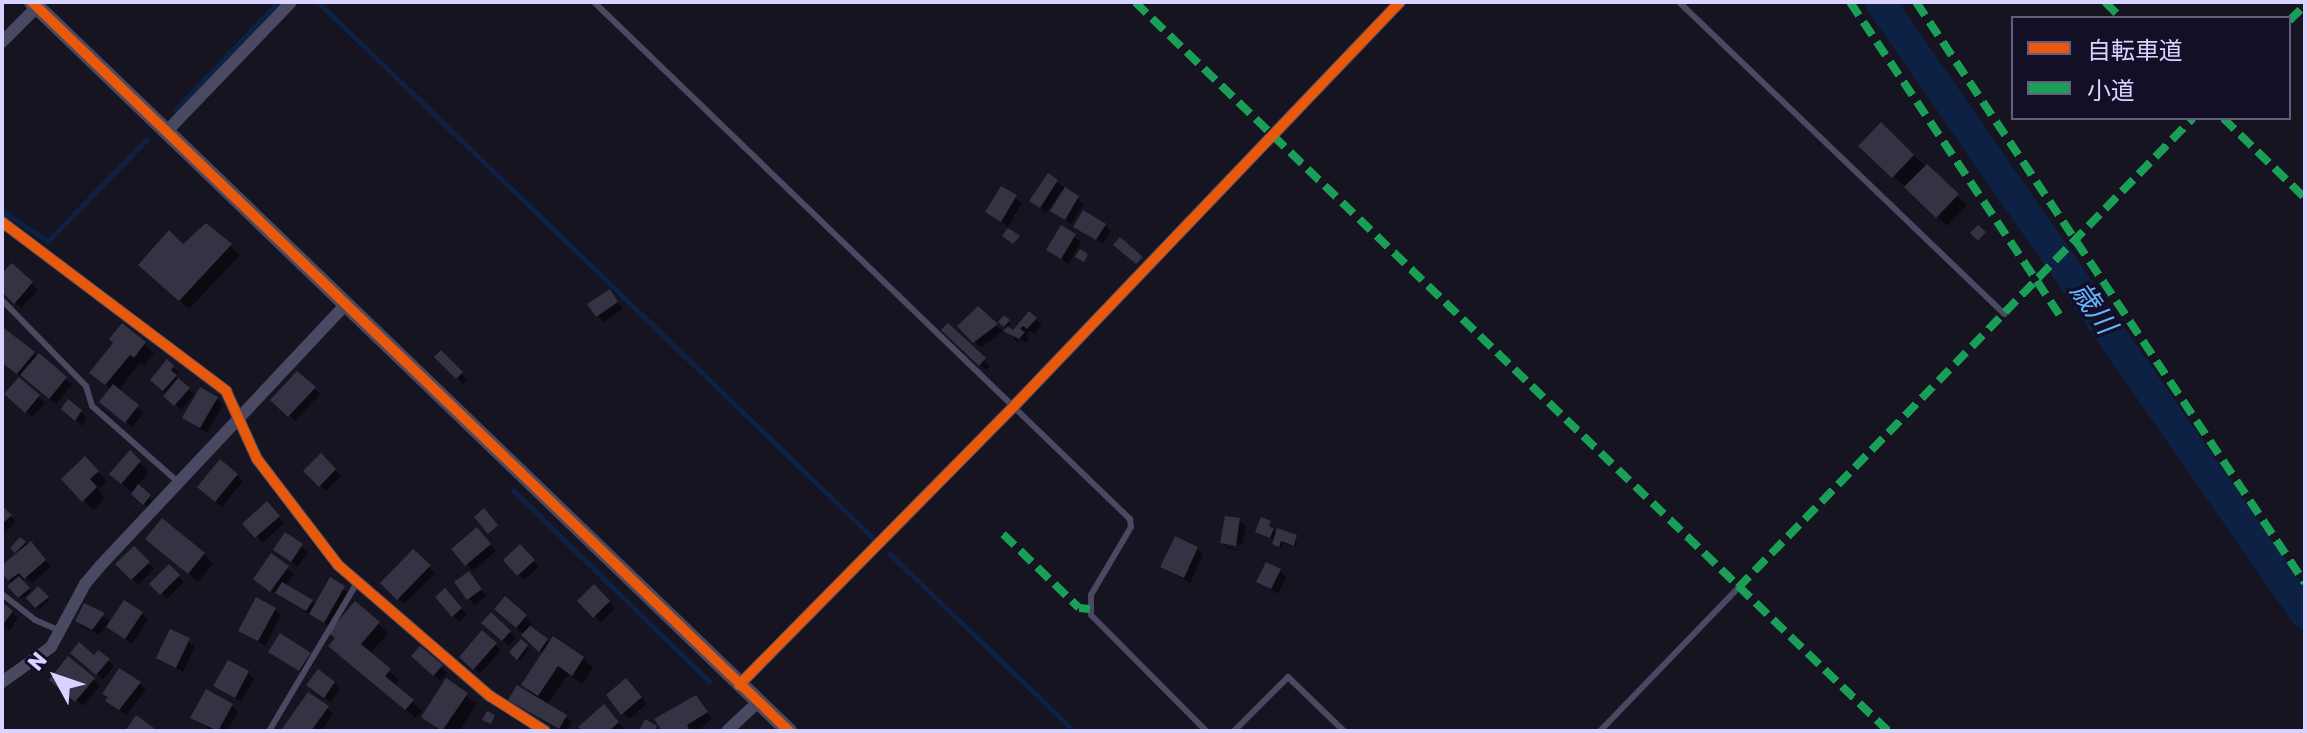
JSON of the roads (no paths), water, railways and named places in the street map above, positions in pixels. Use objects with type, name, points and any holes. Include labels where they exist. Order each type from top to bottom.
[{"type":"street","points":[[166,132],[291,2]]},
{"type":"street","points":[[739,685],[1014,406],[1400,2]]},
{"type":"street","points":[[2,42],[34,4],[789,731]]},
{"type":"street","points":[[2,222],[219,385],[240,419],[244,434],[264,469],[338,565],[490,696],[545,731]]},
{"type":"street","points":[[2,682],[51,647],[85,584],[345,305]]},
{"type":"street","points":[[727,731],[758,702]]},
{"type":"lane","points":[[594,2],[1130,519],[1131,527],[1091,595],[1091,615],[1206,731]]},
{"type":"lane","points":[[1679,2],[2004,314]]},
{"type":"lane","points":[[2,300],[86,386],[92,406],[179,483]]},
{"type":"lane","points":[[269,731],[358,581]]},
{"type":"lane","points":[[1600,731],[1738,588]]},
{"type":"lane","points":[[2,594],[35,620],[62,631]]},
{"type":"lane","points":[[1234,731],[1288,677],[1344,731]]},
{"type":"waterway","points":[[175,110],[278,2]]},
{"type":"waterway","points":[[318,2],[873,538]]},
{"type":"waterway","name":"歳川","points":[[1880,2],[2305,614]]},
{"type":"waterway","points":[[2,211],[48,241],[147,139]]},
{"type":"waterway","points":[[513,490],[709,681]]},
{"type":"waterway","points":[[889,553],[1074,731]]}]
